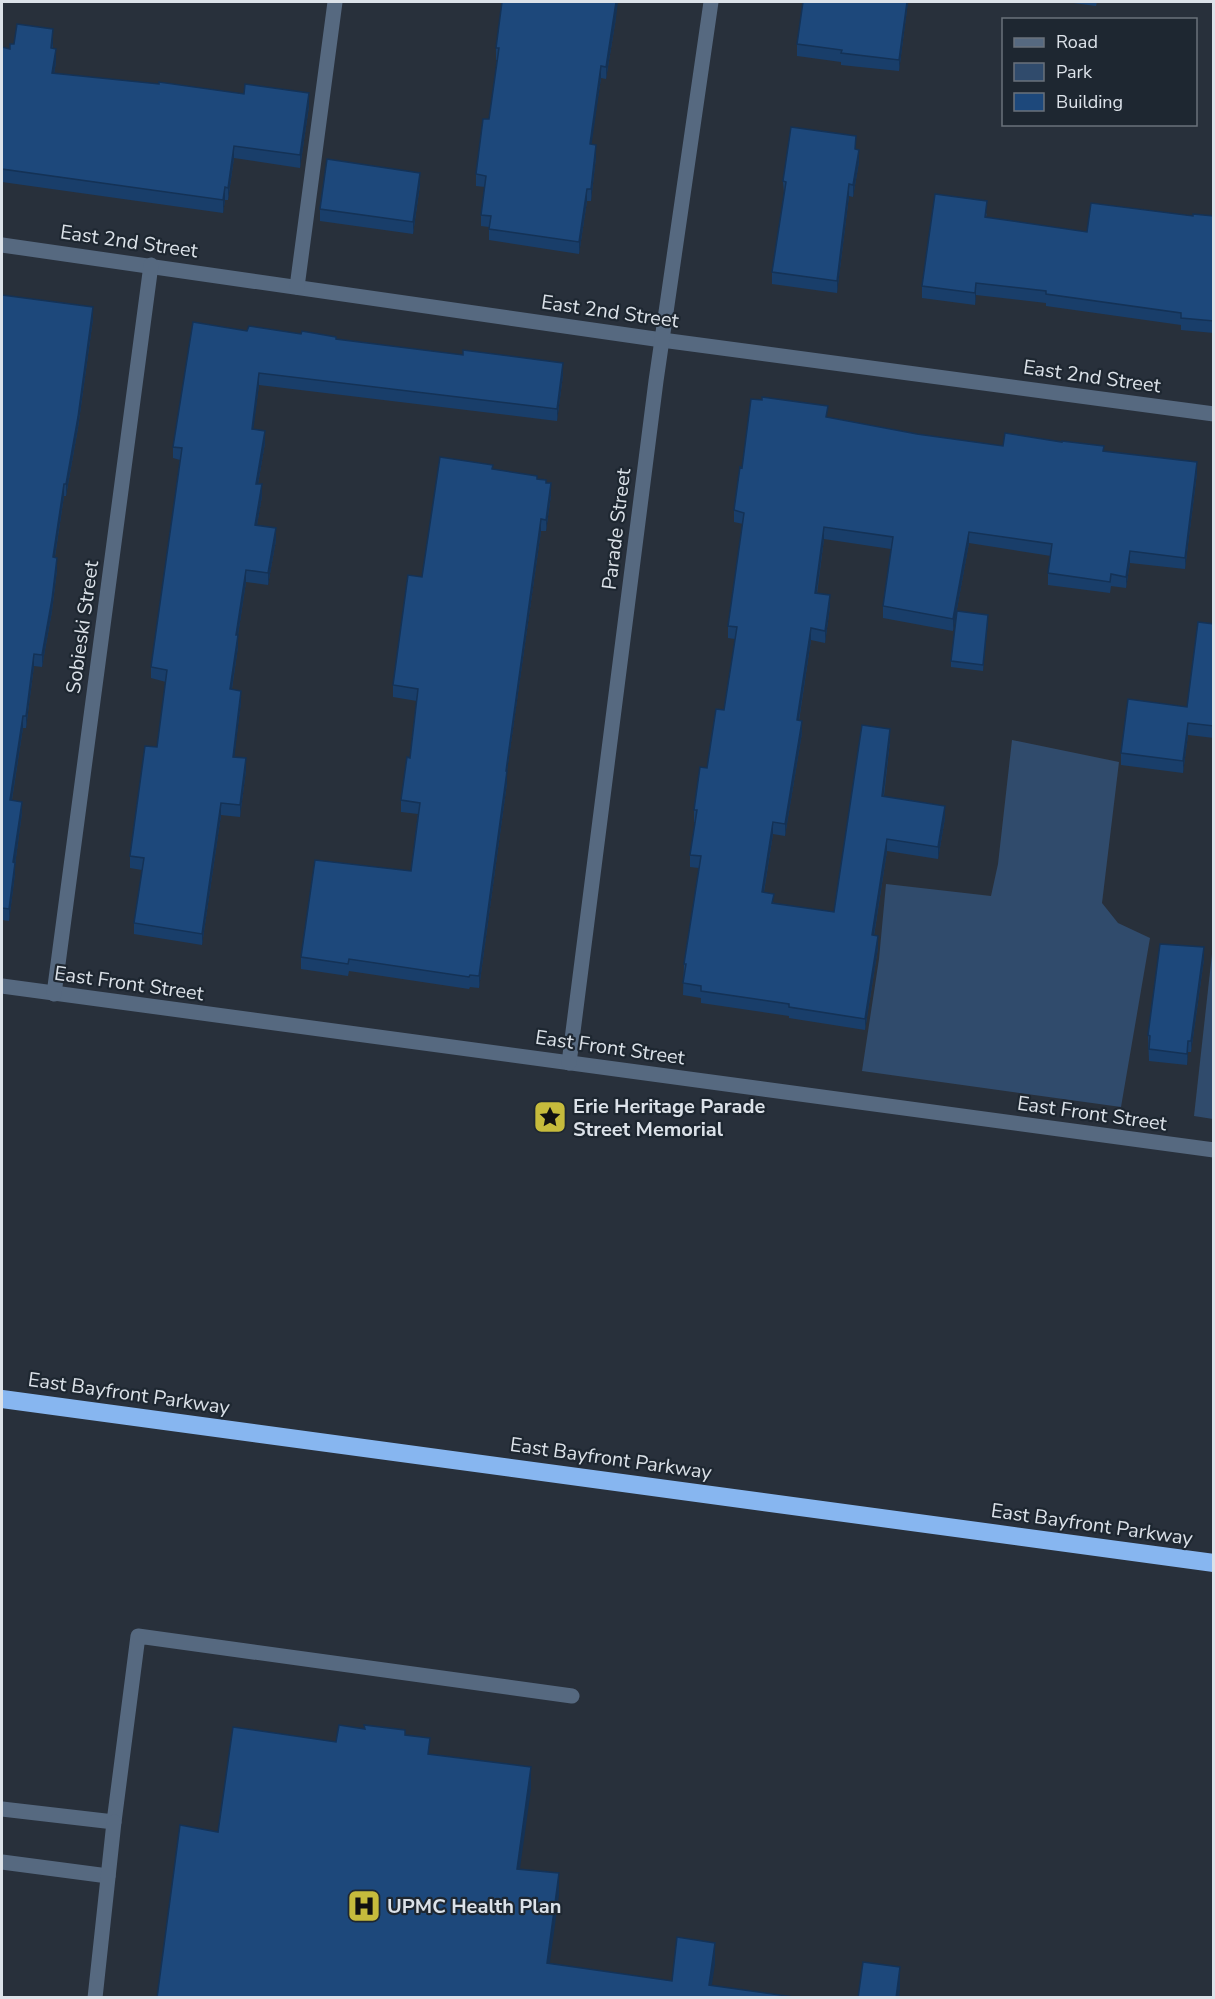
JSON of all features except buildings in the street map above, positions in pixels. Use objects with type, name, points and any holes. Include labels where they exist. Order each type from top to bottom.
[{"type":"highway","name":"East Bayfront Parkway","points":[[2,1399],[1214,1563]]},
{"type":"street","points":[[297,286],[335,2]]},
{"type":"street","name":"Parade Street","points":[[570,1063],[662,340],[711,2]]},
{"type":"street","name":"East 2nd Street","points":[[2,245],[662,340],[1214,414]]},
{"type":"street","name":"Sobieski Street","points":[[54,994],[151,265]]},
{"type":"street","name":"East Front Street","points":[[2,986],[1214,1150]]},
{"type":"street","points":[[95,1998],[114,1822],[138,1636],[572,1696]]},
{"type":"street","points":[[2,1809],[114,1822]]},
{"type":"street","points":[[2,1862],[108,1876]]},
{"type":"green space","points":[[1012,740],[1119,762],[1102,903],[1118,923],[1150,938],[1121,1107],[862,1071],[879,959],[886,884],[991,896],[998,864]]},
{"type":"green space","points":[[1213,945],[1213,1119],[1194,1116]]},
{"type":"place","name":"Erie Heritage Parade Street Memorial","points":[[550,1117]]},
{"type":"place","name":"UPMC Health Plan","points":[[364,1906]]}]
